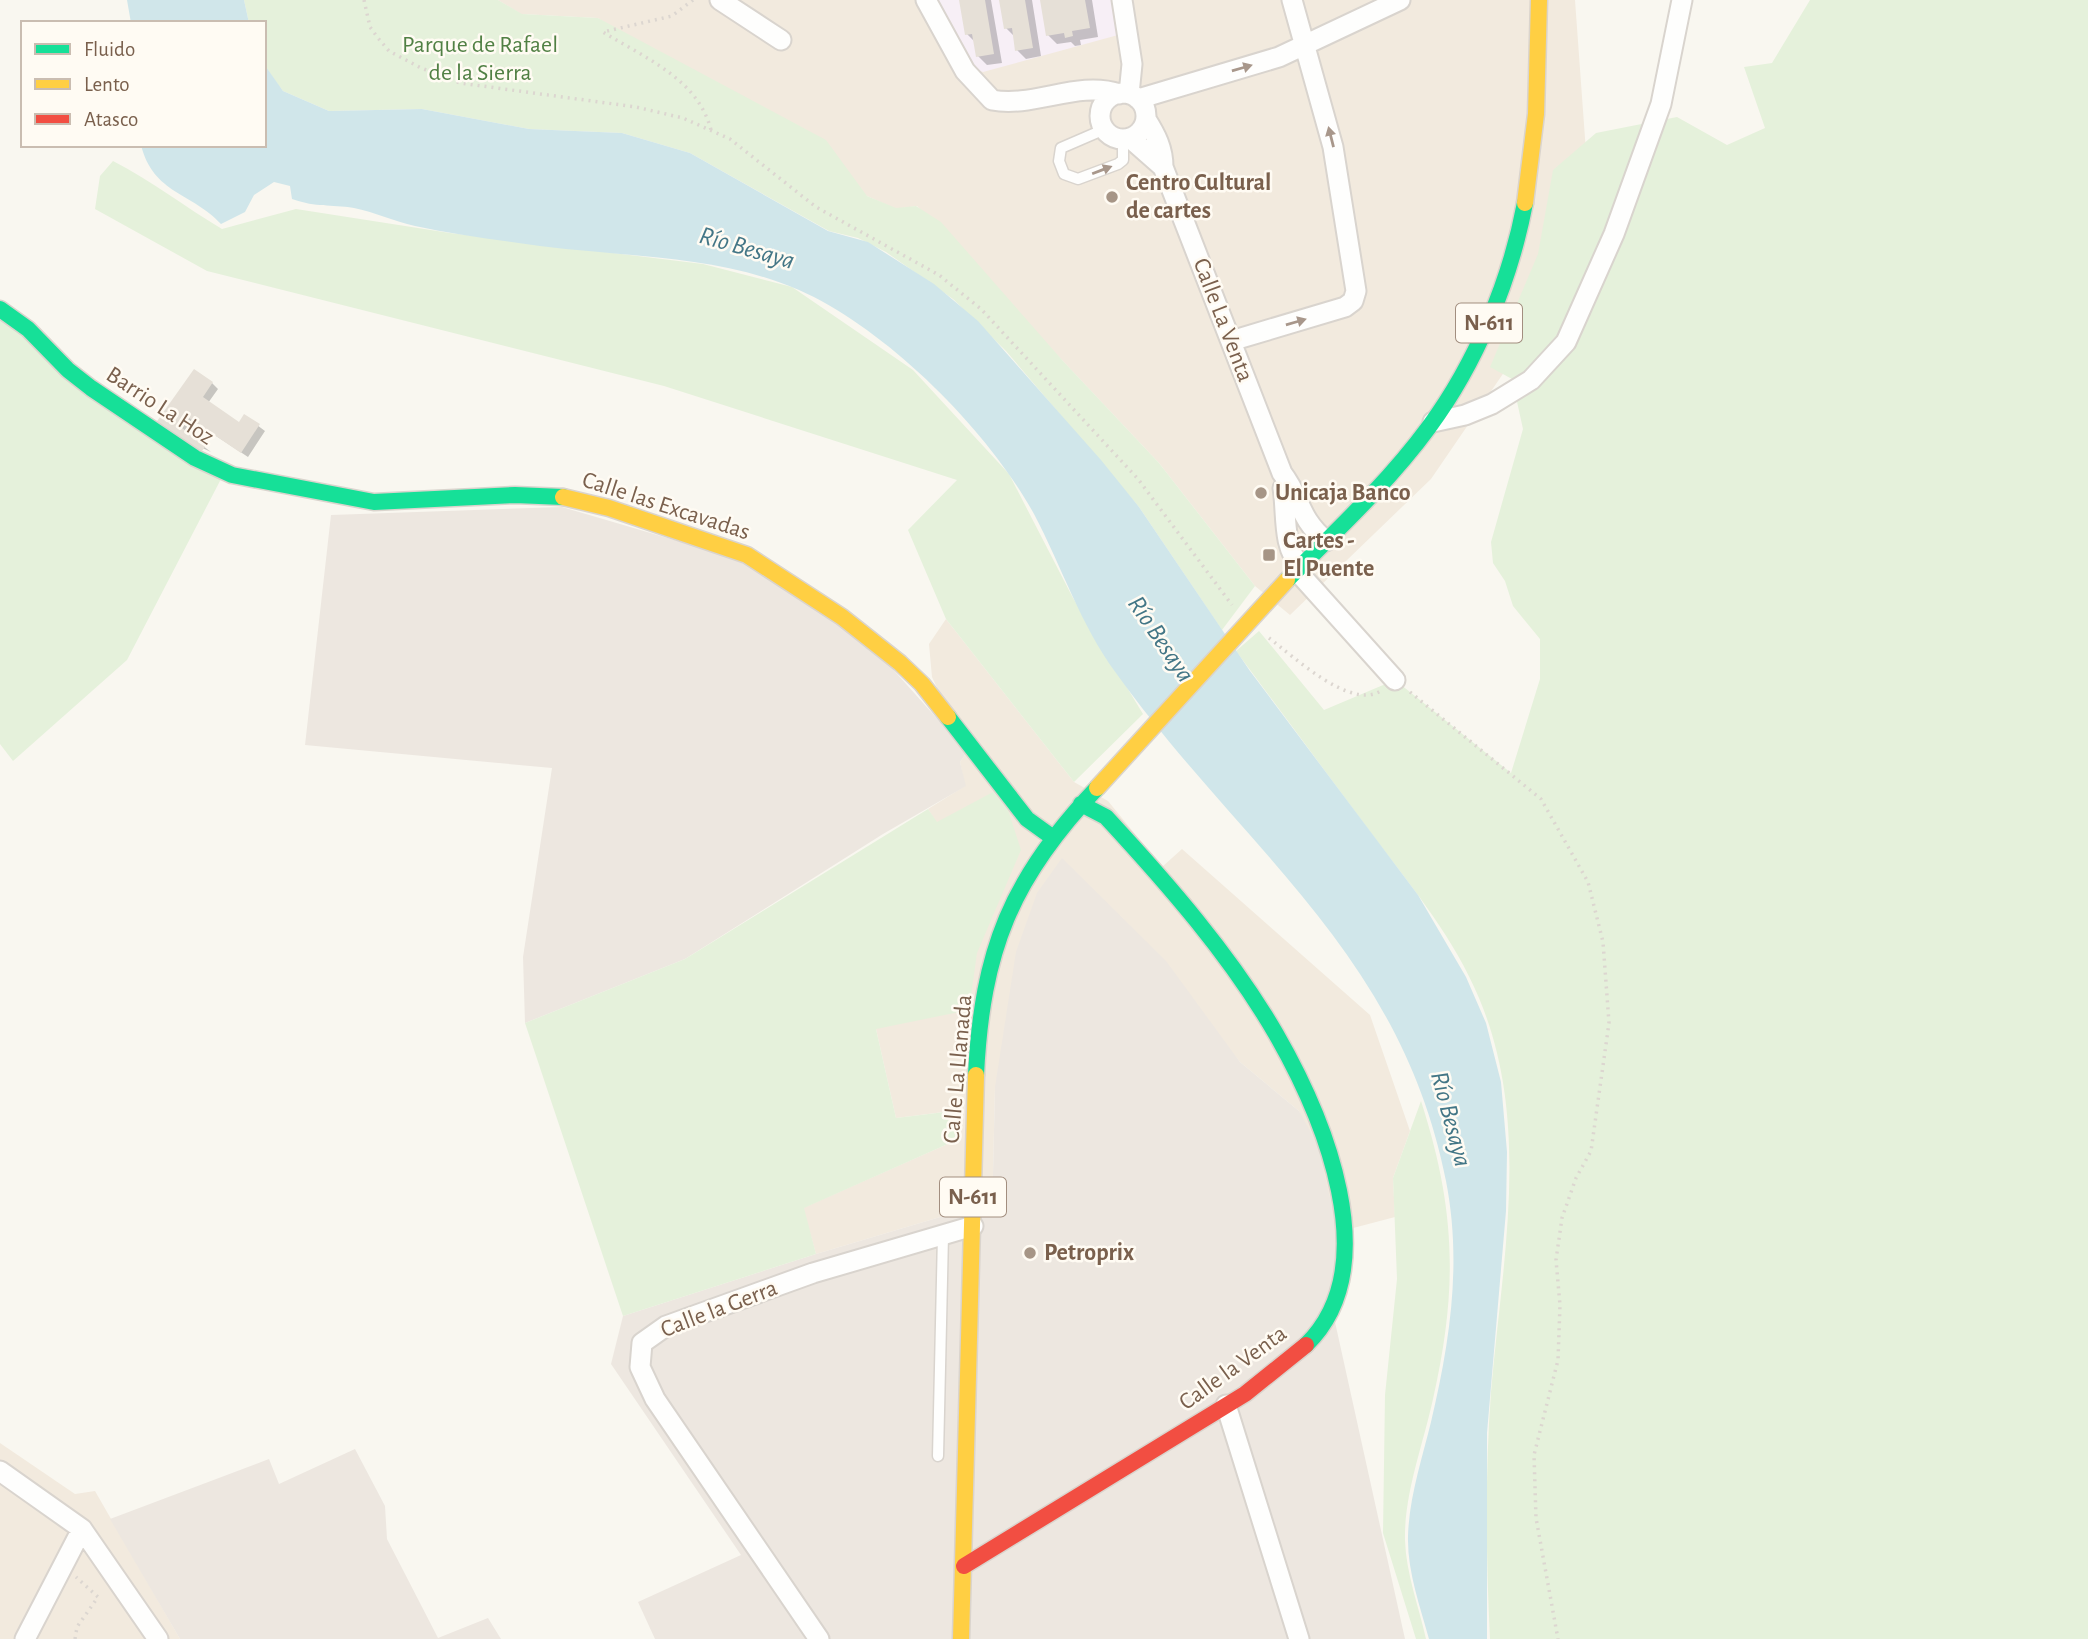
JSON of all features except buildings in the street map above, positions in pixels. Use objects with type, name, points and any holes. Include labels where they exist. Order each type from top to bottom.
[{"type":"main road","name":"N-611","points":[[1295,572],[1433,422],[1478,348],[1502,290],[1522,228],[1537,126],[1539,0]]},
{"type":"main road","name":"Barrio La Hoz","points":[[0,309],[28,329],[68,370],[91,388],[195,458],[232,475],[320,494]]},
{"type":"main road","name":"Calle las Excavadas","points":[[320,494],[392,503],[515,495],[563,497],[609,508],[747,555],[842,617],[900,663],[922,684],[1021,812],[1052,837]]},
{"type":"main road","name":"Calle La Llanada","points":[[961,1639],[976,1111],[986,997],[997,945],[1012,901],[1052,837],[1295,572]]},
{"type":"main road","name":"Calle la Venta","points":[[964,1566],[1226,1405],[1291,1360],[1325,1322],[1340,1292],[1347,1255],[1344,1213],[1325,1139],[1306,1090],[1282,1042],[1241,977],[1106,817],[1081,804]]},
{"type":"street","points":[[720,0],[781,40]]},
{"type":"street","points":[[926,0],[965,71],[988,98],[1021,101],[1082,91],[1109,90],[1129,96],[1144,106],[1146,119],[1142,129],[1126,138],[1105,129],[1101,118],[1102,107],[1107,100],[1129,96],[1176,87],[1279,57],[1400,0]]},
{"type":"street","points":[[1122,0],[1132,64],[1129,96]]},
{"type":"street","points":[[1231,341],[1336,311],[1350,303],[1356,294],[1333,148],[1292,0]]},
{"type":"street","points":[[1433,422],[1465,415],[1492,404],[1531,380],[1566,342],[1614,234],[1661,104],[1682,0]]},
{"type":"street","points":[[1082,91],[1102,107]]},
{"type":"street","name":"Calle La Venta","points":[[1146,119],[1160,145],[1163,167],[1282,473],[1290,484],[1304,518],[1326,541]]},
{"type":"street","name":"Calle La Venta","points":[[1126,138],[1163,167]]},
{"type":"street","name":"Calle La Venta","points":[[1282,473],[1289,544],[1295,572],[1395,680]]},
{"type":"street","name":"Calle la Gerra","points":[[819,1639],[655,1399],[640,1367],[642,1343],[666,1326],[813,1273],[973,1226]]},
{"type":"street","points":[[1226,1405],[1299,1639]]},
{"type":"street","points":[[0,1471],[82,1529],[158,1639]]},
{"type":"street","points":[[25,1639],[82,1529]]},
{"type":"lane","points":[[1105,129],[1063,146],[1059,161],[1064,174],[1078,179],[1118,164],[1123,160],[1126,138]]},
{"type":"lane","points":[[938,1456],[943,1234]]},
{"type":"path","points":[[364,0],[370,27],[390,51],[460,83],[636,107],[683,118],[740,146],[816,207],[939,275],[981,309],[1138,480],[1237,611]]},
{"type":"path","points":[[693,0],[672,16],[603,32],[687,85],[707,112],[711,130]]},
{"type":"path","points":[[1259,631],[1350,694],[1373,695],[1395,680],[1541,799],[1588,882],[1603,942],[1609,1023],[1591,1151],[1576,1178],[1562,1218],[1556,1260],[1560,1305],[1558,1360],[1534,1454],[1536,1518],[1558,1639]]},
{"type":"path","points":[[63,1566],[98,1597],[77,1627],[75,1639]]},
{"type":"shaded area","points":[[498,0],[1575,0],[1591,221],[1509,365],[1431,479],[1290,615],[1255,586],[1159,463],[917,206],[896,209],[867,196],[598,18],[521,14]]},
{"type":"shaded area","points":[[931,0],[1113,0],[1118,35],[983,72],[972,68]]},
{"type":"shaded area","points":[[562,507],[746,561],[873,647],[967,752],[960,762],[966,786],[883,834],[685,959],[525,1023],[523,957],[552,768],[305,745],[331,515]]},
{"type":"shaded area","points":[[946,619],[1074,782],[1108,801],[1162,867],[1182,849],[1370,1015],[1410,1131],[1393,1178],[1395,1217],[1338,1232],[1299,1111],[1240,1062],[1223,1041],[995,1087],[992,1216],[957,1212],[816,1254],[803,1208],[959,1139],[960,1110],[896,1118],[876,1029],[936,822],[928,809],[965,786],[960,762],[967,752],[932,677],[929,644]]},
{"type":"shaded area","points":[[1062,858],[1166,961],[1240,1062],[1299,1111],[1317,1143],[1338,1232],[1335,1322],[1405,1639],[655,1639],[638,1602],[741,1555],[611,1364],[623,1316],[957,1212],[992,1216],[995,1087],[1016,952],[1037,893]]},
{"type":"shaded area","points":[[0,1443],[75,1494],[95,1491],[180,1639],[0,1639]]},
{"type":"shaded area","points":[[355,1449],[385,1506],[387,1539],[438,1638],[488,1618],[501,1639],[180,1639],[110,1519],[269,1459],[279,1484]]},
{"type":"green space","name":"Parque de Rafael de la Sierra","points":[[244,0],[498,0],[522,14],[598,18],[826,140],[867,196],[896,208],[916,206],[941,222],[1063,361],[1159,463],[1255,586],[1222,630],[1139,507],[1006,351],[953,299],[886,252],[858,238],[829,231],[690,153],[622,133],[529,129],[422,109],[329,111],[283,91],[266,67],[266,21],[249,21]]},
{"type":"green space","points":[[1810,0],[2088,0],[2088,1639],[1490,1639],[1488,1453],[1509,1193],[1505,1094],[1495,1046],[1479,998],[1446,936],[1420,897],[1236,651],[1259,631],[1324,710],[1395,680],[1511,773],[1540,679],[1540,639],[1513,606],[1505,581],[1493,563],[1491,542],[1523,429],[1512,379],[1490,367],[1538,254],[1553,170],[1596,133],[1677,117],[1727,145],[1765,128],[1744,67],[1772,63]]},
{"type":"green space","points":[[113,161],[222,229],[296,209],[450,233],[703,264],[792,287],[913,370],[1009,474],[1073,598],[1143,714],[1074,782],[946,619],[908,530],[957,480],[664,386],[207,271],[95,209],[100,176]]},
{"type":"green space","points":[[0,316],[221,479],[127,660],[13,761],[0,744]]},
{"type":"green space","points":[[993,792],[1008,810],[1021,850],[977,953],[969,1010],[876,1029],[896,1118],[961,1110],[959,1139],[804,1208],[816,1254],[623,1316],[525,1023],[685,959],[928,809],[937,822]]},
{"type":"green space","points":[[1421,1101],[1441,1178],[1450,1249],[1447,1321],[1441,1359],[1411,1487],[1406,1523],[1408,1565],[1426,1639],[1416,1639],[1383,1533],[1385,1395],[1397,1279],[1393,1178]]},
{"type":"water","points":[[127,0],[244,0],[249,21],[131,21]]},
{"type":"water","name":"Río Besaya","points":[[266,67],[283,91],[329,111],[422,109],[529,129],[622,133],[690,153],[828,231],[868,242],[934,284],[978,321],[1139,507],[1250,671],[1418,895],[1466,977],[1486,1023],[1501,1082],[1507,1152],[1506,1211],[1487,1433],[1487,1639],[1429,1639],[1408,1549],[1411,1507],[1444,1362],[1452,1302],[1451,1212],[1446,1181],[1424,1101],[1393,1030],[1355,966],[1311,908],[1165,736],[1116,673],[1092,635],[1034,514],[1014,482],[963,416],[900,356],[866,330],[832,307],[799,290],[768,279],[737,270],[672,259],[540,246],[430,229],[354,208],[301,202],[292,199],[290,186],[274,182],[254,195],[245,212],[221,224],[164,183],[147,161],[142,147],[266,147]]},
{"type":"traffic: fast","points":[[1287,580],[1396,468],[1446,402],[1489,321],[1510,262],[1525,203]]},
{"type":"traffic: fast","points":[[0,309],[28,329],[68,370],[91,388],[195,458],[232,475],[374,502],[515,495],[563,497]]},
{"type":"traffic: fast","points":[[948,717],[1027,819],[1052,837]]},
{"type":"traffic: fast","points":[[976,1075],[985,991],[1006,919],[1043,853],[1097,788]]},
{"type":"traffic: fast","points":[[1081,804],[1106,817],[1219,948],[1276,1034],[1312,1106],[1328,1148],[1339,1191],[1344,1234],[1342,1275],[1330,1312],[1306,1345]]},
{"type":"traffic: slow","points":[[1525,203],[1536,114],[1539,0]]},
{"type":"traffic: slow","points":[[563,497],[609,508],[747,555],[842,617],[900,663],[922,684],[948,717]]},
{"type":"traffic: slow","points":[[1097,788],[1287,580]]},
{"type":"traffic: slow","points":[[961,1639],[976,1075]]},
{"type":"traffic: jam","points":[[964,1566],[1245,1394],[1306,1345]]},
{"type":"place","name":"Centro Cultural de cartes","points":[[1112,197]]},
{"type":"place","name":"Unicaja Banco","points":[[1261,493]]},
{"type":"place","name":"Cartes - El Puente","points":[[1269,555]]},
{"type":"place","name":"Petroprix","points":[[1030,1253]]}]
